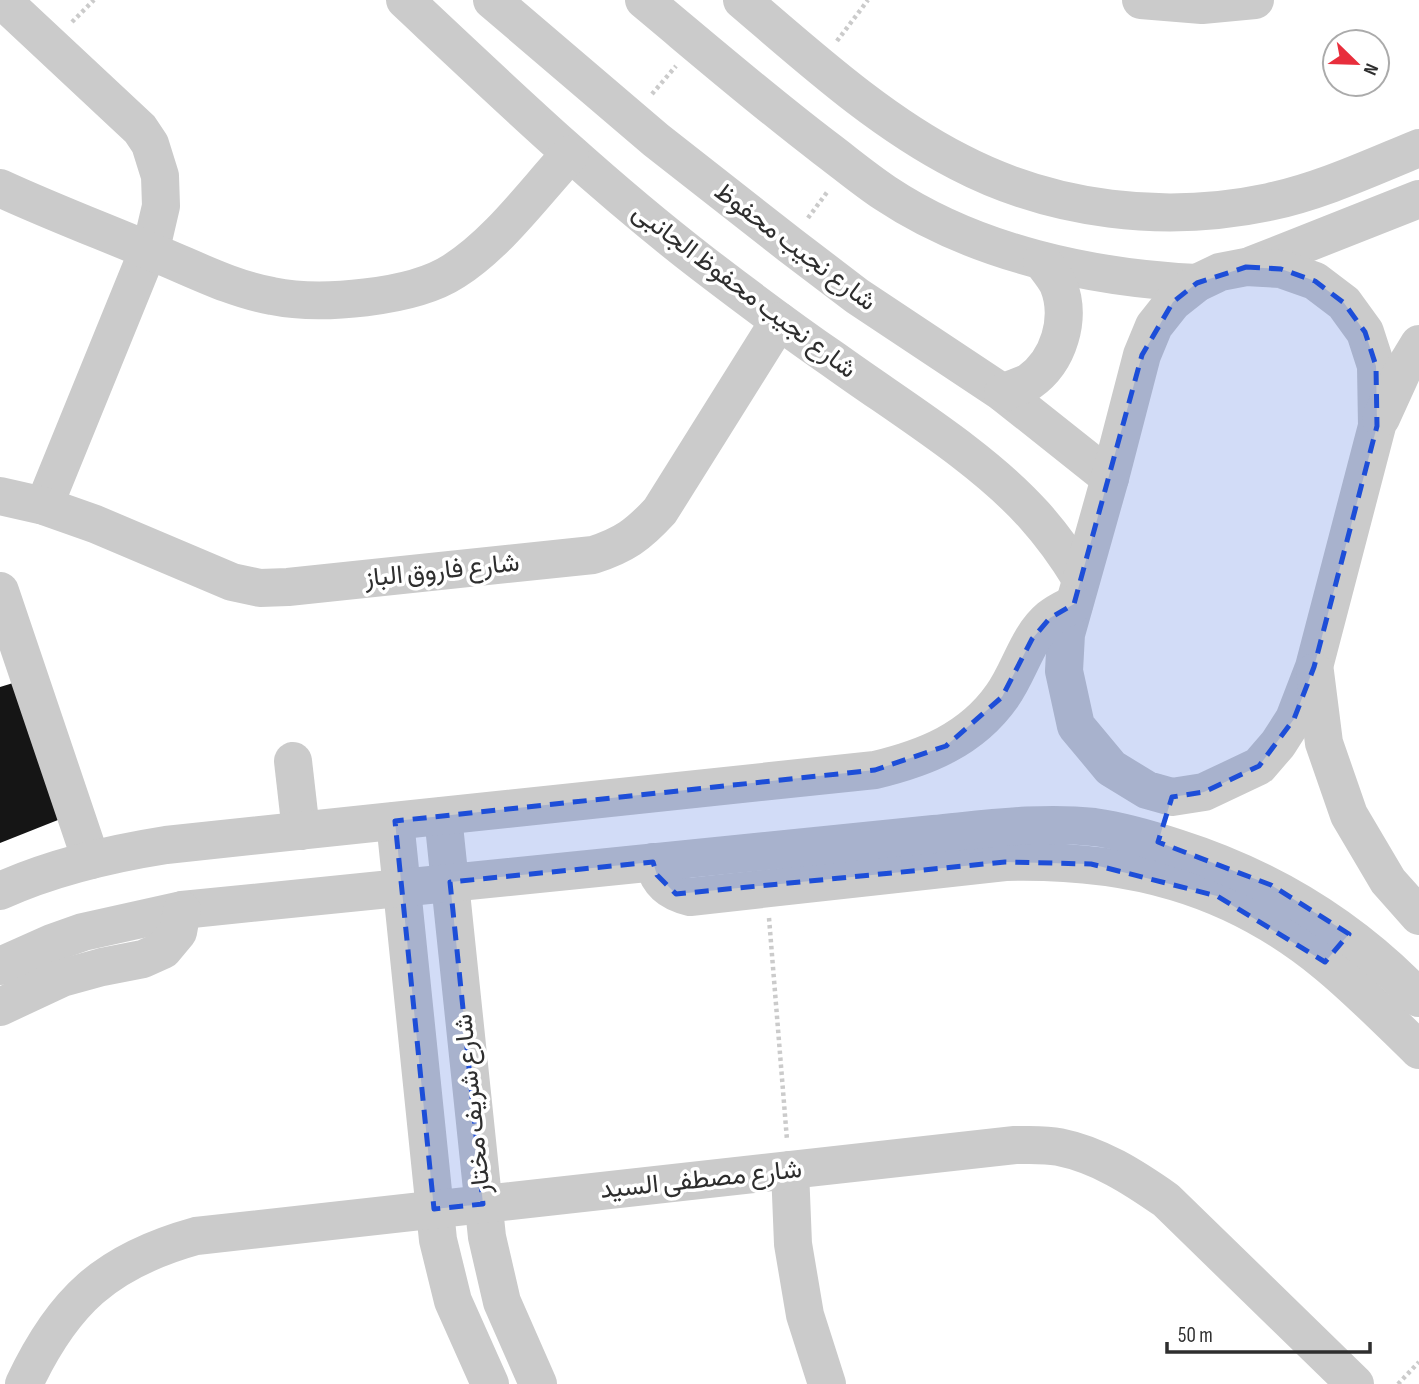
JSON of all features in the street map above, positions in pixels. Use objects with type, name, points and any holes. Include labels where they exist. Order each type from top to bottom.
[{"type":"street","points":[[2,0],[141,129],[157,161],[162,191],[158,221],[148,250],[44,506]]},
{"type":"street","name":"شارع نجيب محفوظ الجانبى","points":[[405,0],[570,154],[637,211],[779,321],[901,407],[1006,486],[1034,514],[1059,545],[1077,591]]},
{"type":"street","name":"شارع نجيب محفوظ","points":[[492,0],[631,119],[790,245],[857,296],[1003,393],[1110,478]]},
{"type":"street","points":[[644,0],[782,115],[846,164],[885,193],[935,220],[988,243],[1042,261],[1145,281],[1198,283]]},
{"type":"street","points":[[742,0],[819,65],[921,140],[960,163],[1049,197],[1097,207],[1154,213],[1204,212],[1270,202],[1326,185],[1419,148]]},
{"type":"street","points":[[1141,0],[1201,3],[1255,0]]},
{"type":"street","points":[[782,115],[819,65]]},
{"type":"street","points":[[0,188],[230,284],[272,296],[303,300],[341,299],[417,287],[452,273],[482,250],[570,154]]},
{"type":"street","points":[[1419,199],[1245,267],[1220,272],[1198,283],[1173,302],[1154,326],[1142,355],[1066,634],[1064,671],[1076,726],[1111,768],[1147,790],[1172,797],[1203,792],[1259,766],[1278,744],[1294,719],[1314,667],[1377,426],[1402,372],[1419,344]]},
{"type":"street","points":[[1003,393],[1028,382],[1049,363],[1061,338],[1064,310],[1058,283],[1042,261]]},
{"type":"street","points":[[1245,267],[1282,269],[1315,281],[1344,303],[1365,332],[1377,366],[1377,426]]},
{"type":"street","name":"شارع فاروق الباز","points":[[0,496],[44,506],[95,524],[232,582],[260,587],[288,587],[593,555],[618,547],[640,532],[660,511],[779,321]]},
{"type":"street","points":[[0,591],[91,860]]},
{"type":"street","points":[[0,891],[54,870],[166,845],[875,770],[911,762],[946,746],[977,724],[1002,697],[1032,639],[1077,591]]},
{"type":"street","points":[[1314,667],[1324,743],[1349,815],[1388,881],[1419,916]]},
{"type":"street","points":[[293,761],[301,831]]},
{"type":"street","points":[[1158,842],[1172,797]]},
{"type":"street","name":"شارع شريف مختار","points":[[443,816],[487,1237],[502,1302],[538,1384]]},
{"type":"street","name":"شارع شريف مختار","points":[[395,821],[434,1209],[444,1271],[453,1301],[490,1384]]},
{"type":"street","points":[[653,862],[657,875],[665,886],[690,897],[767,889],[936,852],[1013,827],[1094,827],[1158,842],[1219,861],[1271,885],[1337,948],[1419,1050]]},
{"type":"street","points":[[0,967],[83,932],[182,910],[653,862],[936,852],[1005,862],[1091,864],[1176,881],[1217,896],[1287,934],[1337,948],[1390,968],[1419,998]]},
{"type":"street","points":[[0,1007],[62,978],[143,959],[163,950],[178,932],[182,910]]},
{"type":"street","name":"شارع مصطفى السيد","points":[[24,1384],[52,1330],[75,1303],[101,1279],[130,1259],[162,1245],[196,1236],[1015,1145],[1057,1146],[1096,1158],[1133,1177],[1166,1200],[1355,1384]]},
{"type":"street","points":[[790,1170],[793,1244],[801,1292],[827,1384]]},
{"type":"path","points":[[819,65],[868,0]]},
{"type":"path","points":[[631,119],[695,42]]},
{"type":"path","points":[[790,245],[846,164]]},
{"type":"path","points":[[767,889],[790,1170]]},
{"type":"path","points":[[1398,1384],[1419,1362]]},
{"type":"highlighted area","points":[[1246,267],[1281,269],[1315,281],[1344,303],[1365,332],[1376,366],[1377,426],[1314,667],[1294,719],[1259,766],[1204,792],[1172,797],[1158,842],[1271,885],[1349,934],[1325,962],[1217,896],[1091,864],[1005,862],[676,894],[657,875],[653,862],[450,882],[483,1204],[434,1209],[395,821],[875,770],[946,746],[1002,697],[1032,639],[1050,618],[1074,604],[1142,355],[1173,302],[1197,283]]},
{"type":"building","points":[[23,680],[68,816],[0,843],[0,687]]}]
